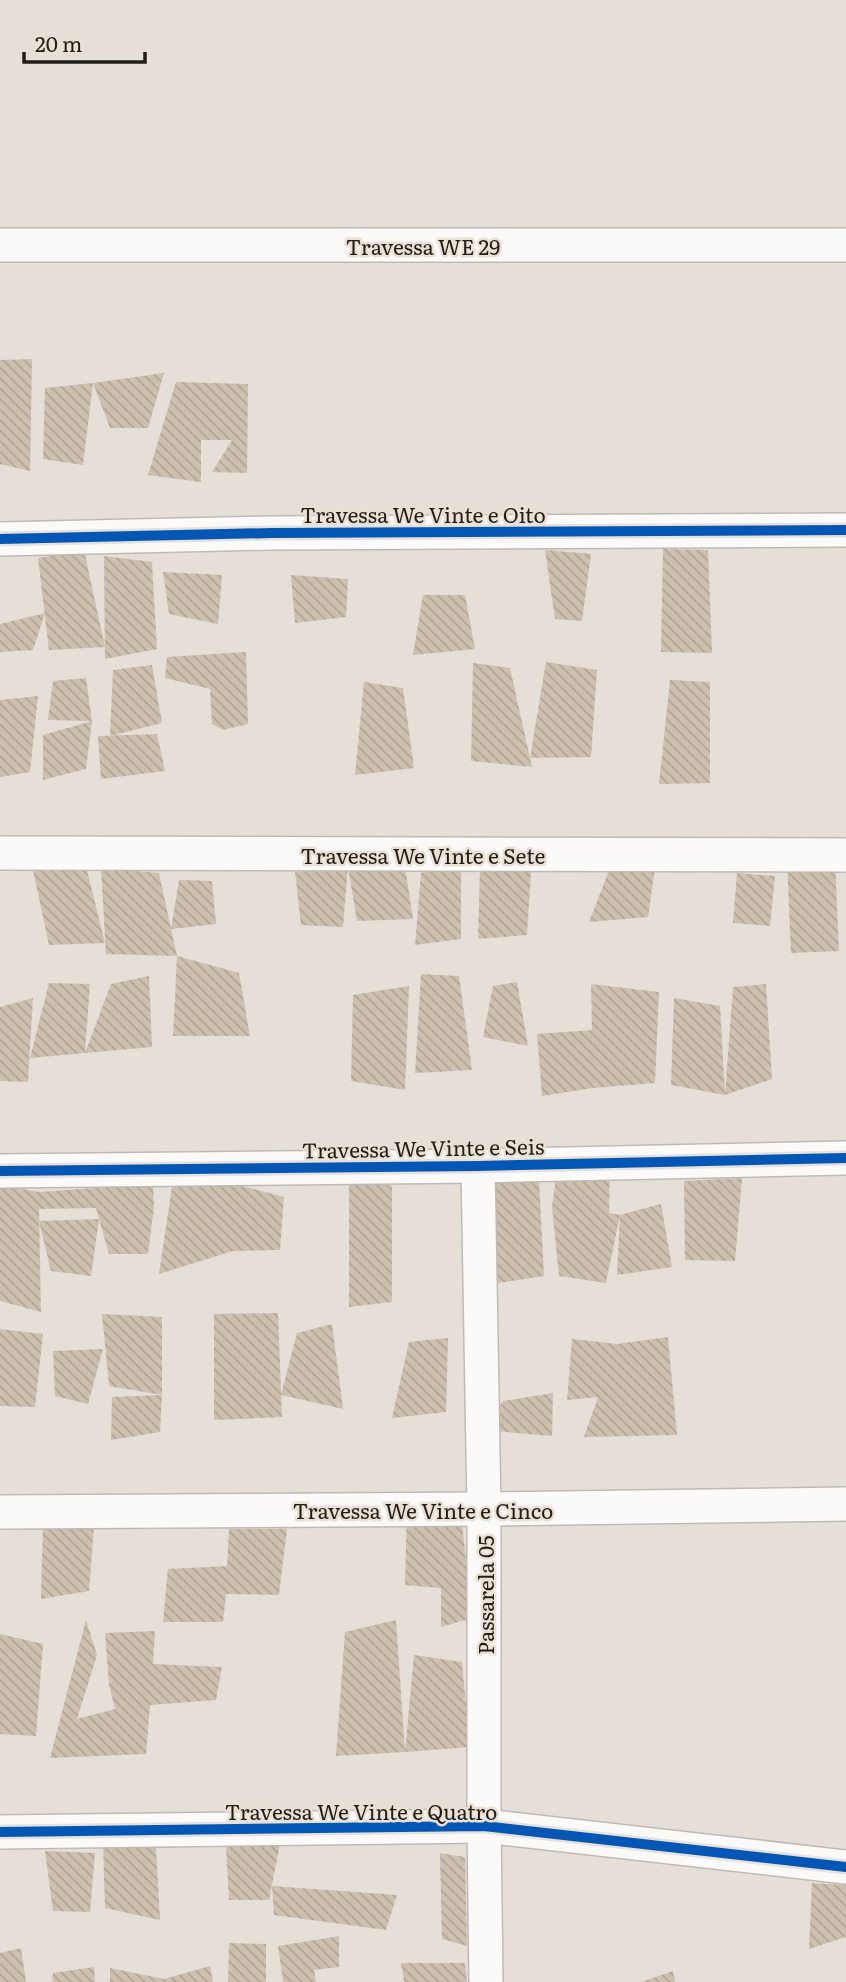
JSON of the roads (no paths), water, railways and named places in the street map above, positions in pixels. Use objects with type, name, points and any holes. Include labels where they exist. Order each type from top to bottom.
[{"type":"street","name":"Travessa WE 29","points":[[0,245],[846,245]]},
{"type":"street","name":"Travessa We Vinte e Oito","points":[[0,539],[272,533],[846,530]]},
{"type":"street","name":"Travessa We Vinte e Sete","points":[[0,853],[846,855]]},
{"type":"street","name":"Travessa We Vinte e Seis","points":[[0,1171],[478,1166],[846,1158]]},
{"type":"street","name":"Passarela 05","points":[[478,1166],[484,1509],[486,1982]]},
{"type":"street","name":"Travessa We Vinte e Cinco","points":[[0,1512],[846,1504]]},
{"type":"street","name":"Travessa We Vinte e Quatro","points":[[0,1832],[484,1826],[846,1867]]}]
